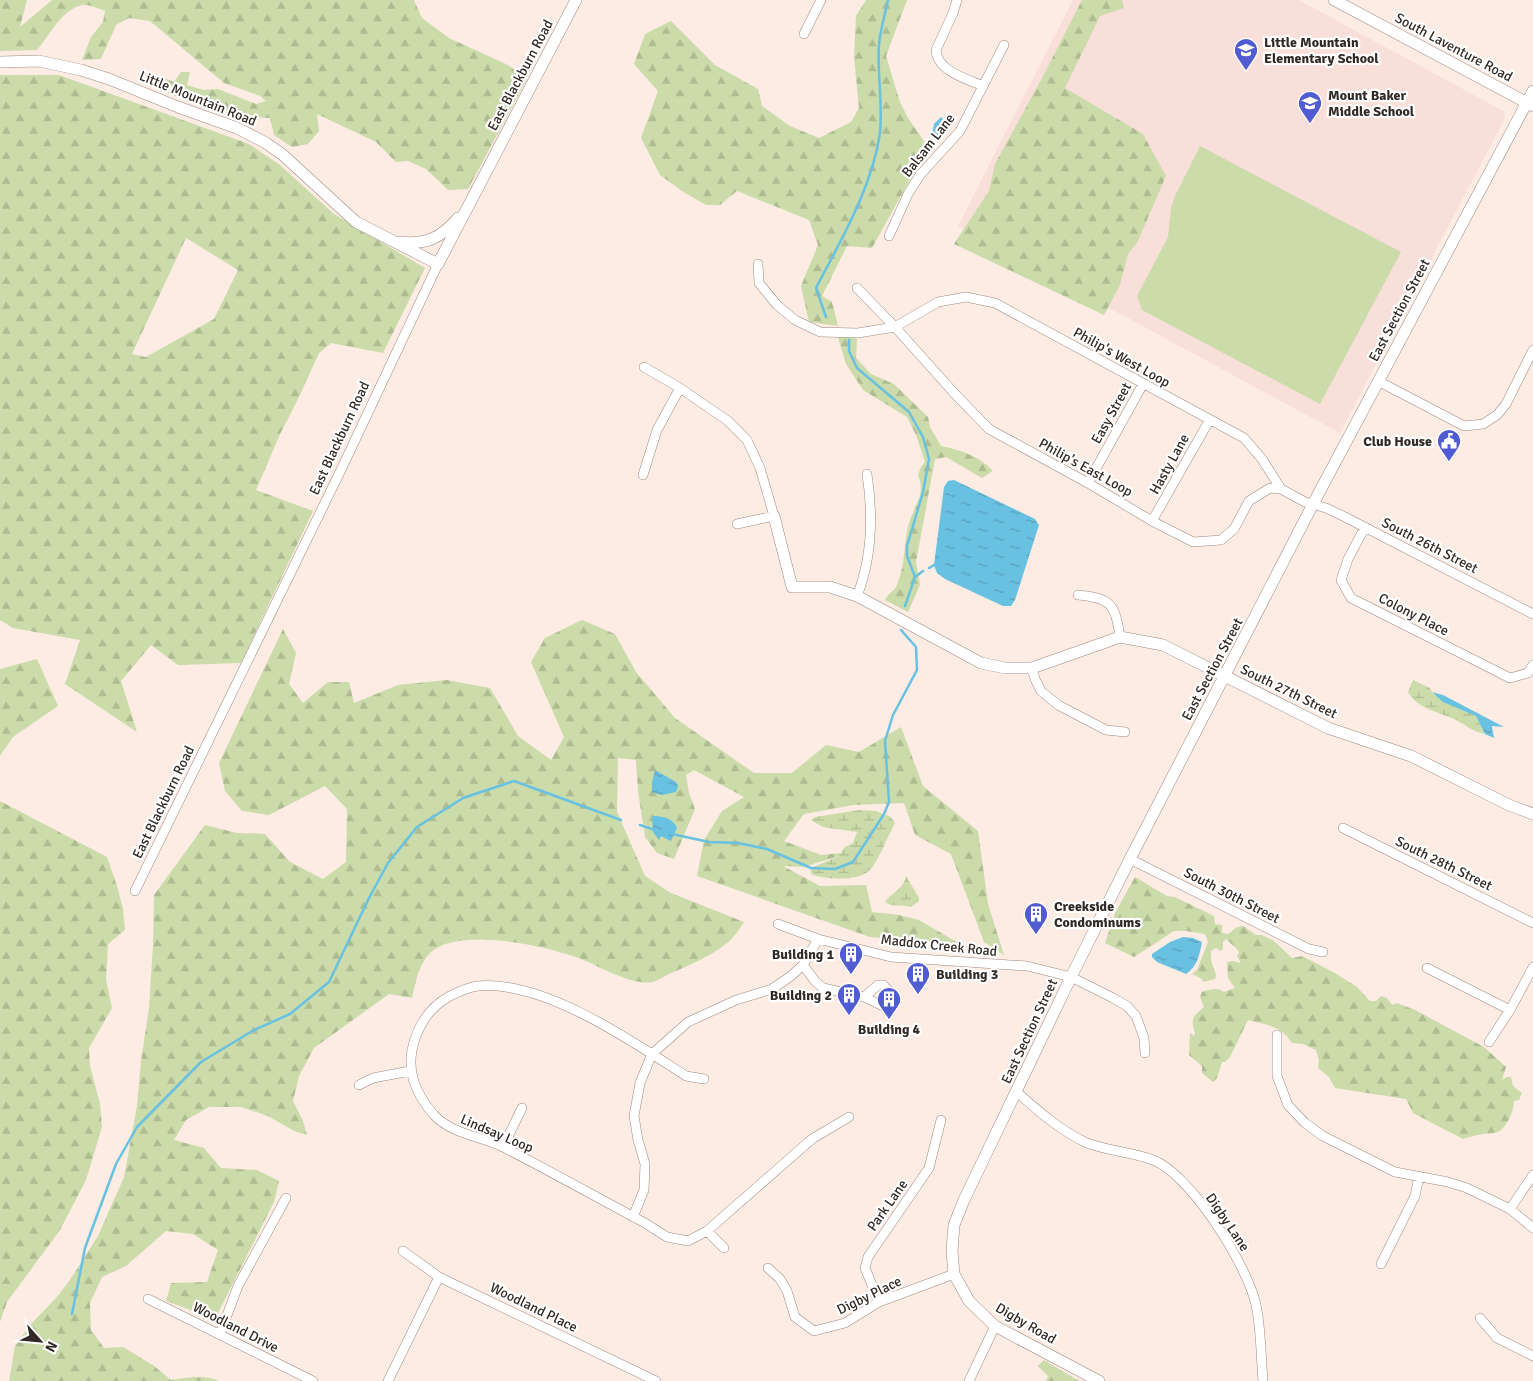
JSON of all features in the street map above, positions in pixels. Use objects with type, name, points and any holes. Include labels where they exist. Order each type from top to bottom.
[{"type":"street","name":"East Blackburn Road","points":[[135,891],[337,478],[438,264],[576,0]]},
{"type":"street","points":[[804,34],[820,0]]},
{"type":"street","points":[[957,0],[936,50],[936,56],[939,63],[948,69],[983,86]]},
{"type":"street","name":"South Laventure Road","points":[[1338,1],[1530,104]]},
{"type":"street","name":"Balsam Lane","points":[[889,236],[908,194],[920,175],[960,131],[1004,45]]},
{"type":"street","name":"Little Mountain Road","points":[[0,62],[39,61],[81,70],[237,128],[266,143],[283,156],[356,222],[438,264]]},
{"type":"street","name":"East Section Street","points":[[954,1274],[952,1251],[954,1225],[964,1200],[1071,977],[1313,504],[1378,381],[1530,104],[1533,91]]},
{"type":"street","points":[[393,241],[421,243],[435,238],[450,227],[468,206]]},
{"type":"street","points":[[758,264],[759,283],[777,305],[795,320],[820,332],[858,333],[895,327]]},
{"type":"street","name":"Philip's East Loop","points":[[857,288],[989,429],[1192,542],[1221,540],[1234,529],[1249,501],[1270,488],[1281,489]]},
{"type":"street","name":"Philip's West Loop","points":[[895,327],[938,302],[966,296],[995,303],[1244,438],[1262,459],[1281,489]]},
{"type":"street","points":[[1378,381],[1464,426],[1483,424],[1497,415],[1506,404],[1533,350]]},
{"type":"street","points":[[644,367],[680,388],[728,421],[747,440],[760,468],[774,516],[737,524]]},
{"type":"street","name":"Easy Street","points":[[1088,483],[1143,384]]},
{"type":"street","points":[[643,475],[657,430],[680,388]]},
{"type":"street","name":"Hasty Lane","points":[[1152,521],[1209,420]]},
{"type":"street","points":[[857,596],[863,580],[867,559],[871,500],[867,474]]},
{"type":"street","points":[[1281,489],[1313,504]]},
{"type":"street","name":"South 26th Street","points":[[1313,504],[1326,508],[1365,527],[1533,614]]},
{"type":"street","name":"South 27th Street","points":[[774,516],[792,587],[830,587],[857,596],[980,663],[1005,668],[1032,668],[1120,637],[1163,644],[1328,728],[1411,756],[1509,805],[1533,814]]},
{"type":"street","name":"Colony Place","points":[[1365,527],[1348,559],[1342,580],[1351,598],[1510,678],[1528,673],[1533,665]]},
{"type":"street","points":[[1078,595],[1097,596],[1110,604],[1117,614],[1120,637]]},
{"type":"street","points":[[1032,668],[1041,691],[1058,705],[1106,730],[1125,732]]},
{"type":"street","name":"South 28th Street","points":[[1343,828],[1533,923]]},
{"type":"street","name":"South 30th Street","points":[[1130,859],[1309,949],[1323,952]]},
{"type":"street","name":"Maddox Creek Road","points":[[778,924],[818,940],[891,957],[1027,966],[1071,977],[1127,1006],[1136,1016],[1144,1038],[1145,1053]]},
{"type":"street","points":[[633,1217],[644,1190],[645,1164],[634,1116],[640,1083],[652,1054],[688,1022],[736,1000],[772,989],[791,976],[803,965],[818,940]]},
{"type":"street","points":[[803,965],[823,988],[864,997]]},
{"type":"street","points":[[1489,1042],[1510,1010],[1533,967]]},
{"type":"street","points":[[1427,968],[1510,1010]]},
{"type":"street","name":"Lindsay Loop","points":[[704,1079],[686,1076],[589,1016],[560,1004],[529,993],[503,987],[477,986],[459,991],[440,1001],[430,1012],[416,1034],[412,1047],[410,1071],[423,1101],[436,1116],[450,1127],[503,1147],[667,1237],[688,1241],[707,1231],[812,1139],[849,1117]]},
{"type":"street","points":[[1277,1035],[1277,1076],[1288,1105],[1304,1123],[1323,1136],[1395,1172],[1448,1182],[1468,1188],[1510,1209],[1533,1228]]},
{"type":"street","points":[[359,1085],[373,1078],[410,1071]]},
{"type":"street","name":"Digby Lane","points":[[1017,1092],[1061,1128],[1087,1142],[1154,1161],[1176,1175],[1210,1214],[1242,1269],[1256,1305],[1263,1381]]},
{"type":"street","points":[[503,1147],[522,1108]]},
{"type":"street","name":"Park Lane","points":[[879,1302],[864,1268],[868,1257],[929,1168],[941,1120]]},
{"type":"street","points":[[1510,1209],[1533,1175]]},
{"type":"street","points":[[1381,1264],[1415,1196],[1419,1176]]},
{"type":"street","points":[[220,1334],[238,1286],[286,1198]]},
{"type":"street","points":[[707,1231],[724,1248]]},
{"type":"street","name":"Woodland Place","points":[[403,1251],[439,1277],[656,1381]]},
{"type":"street","name":"Digby Place","points":[[768,1268],[780,1279],[787,1291],[795,1317],[814,1331],[846,1323],[879,1302],[954,1274]]},
{"type":"street","name":"Digby Road","points":[[954,1274],[969,1302],[995,1326],[1099,1381]]},
{"type":"street","points":[[388,1381],[439,1277]]},
{"type":"street","name":"Woodland Drive","points":[[148,1298],[313,1381]]},
{"type":"street","points":[[1480,1318],[1497,1338],[1533,1356]]},
{"type":"street","points":[[969,1381],[995,1326]]},
{"type":"shaded area","points":[[1073,0],[1299,0],[1505,112],[1504,120],[1340,433],[958,226]]},
{"type":"green space","points":[[0,0],[27,0],[20,27],[52,0],[414,0],[422,18],[449,38],[508,65],[527,79],[468,189],[448,190],[426,169],[408,161],[396,162],[376,142],[317,114],[319,131],[308,144],[292,147],[274,135],[270,118],[239,116],[214,110],[179,98],[158,87],[149,81],[151,73],[174,82],[181,72],[190,72],[187,85],[203,90],[218,89],[256,104],[266,101],[260,96],[224,83],[150,21],[129,18],[116,25],[101,59],[82,60],[91,37],[103,22],[105,11],[82,5],[62,17],[37,50],[0,51]]},
{"type":"green space","points":[[866,0],[907,0],[886,56],[900,102],[908,118],[928,147],[872,248],[847,246],[822,296],[832,302],[838,326],[809,322],[801,286],[818,245],[809,220],[737,191],[720,205],[706,205],[660,175],[641,138],[658,91],[634,64],[645,34],[671,21],[715,65],[758,89],[762,106],[790,126],[819,138],[851,122],[859,108],[854,57],[856,16]]},
{"type":"green space","points":[[1082,0],[1122,0],[1124,8],[1100,16],[1065,88],[1143,134],[1166,176],[1137,243],[1128,254],[1120,285],[1104,315],[954,244],[989,191],[995,164]]},
{"type":"green space","points":[[0,75],[59,75],[249,144],[280,165],[334,214],[425,268],[383,353],[331,343],[319,353],[280,434],[256,490],[313,511],[241,663],[178,665],[151,645],[121,681],[137,732],[65,684],[80,640],[13,628],[0,620]],"holes":[[[186,238],[238,270],[214,319],[146,357],[132,354]]]},
{"type":"green space","points":[[1200,146],[1401,252],[1320,404],[1142,310],[1137,296],[1168,237],[1171,208],[1175,196]]},
{"type":"green space","points":[[837,334],[857,339],[856,358],[871,374],[894,384],[928,417],[930,427],[941,446],[969,454],[982,461],[993,471],[982,478],[946,457],[935,459],[916,562],[920,585],[908,612],[885,600],[896,587],[900,577],[908,527],[920,495],[921,489],[918,475],[925,462],[916,435],[907,417],[863,390],[846,364]]},
{"type":"green space","points":[[582,620],[615,634],[636,672],[675,718],[754,773],[792,773],[826,745],[859,752],[901,727],[923,786],[978,831],[988,904],[1004,955],[984,942],[951,854],[915,835],[904,803],[853,805],[804,814],[784,841],[821,855],[852,852],[803,867],[783,866],[820,886],[866,885],[872,912],[899,915],[919,920],[960,944],[870,937],[697,876],[704,840],[722,811],[744,797],[694,770],[686,775],[689,793],[695,809],[674,859],[657,853],[645,837],[638,791],[636,760],[618,758],[617,812],[645,876],[671,893],[744,922],[732,939],[698,961],[655,981],[645,982],[626,979],[581,959],[526,944],[481,940],[461,941],[443,945],[426,957],[420,968],[412,998],[389,994],[314,1048],[299,1076],[293,1101],[303,1121],[307,1135],[294,1131],[268,1116],[241,1107],[209,1107],[186,1120],[174,1140],[204,1148],[221,1168],[257,1170],[279,1181],[274,1202],[215,1319],[166,1301],[171,1283],[207,1282],[218,1250],[193,1234],[166,1231],[126,1266],[102,1277],[90,1303],[91,1330],[104,1348],[123,1347],[154,1366],[171,1380],[201,1377],[219,1381],[9,1381],[15,1346],[32,1323],[70,1280],[98,1236],[124,1177],[137,1106],[149,1008],[154,895],[205,825],[237,833],[265,834],[290,862],[323,879],[346,862],[347,809],[325,786],[269,815],[242,811],[225,791],[219,763],[283,629],[296,653],[289,684],[303,703],[328,682],[349,682],[354,703],[398,685],[447,680],[490,688],[518,736],[551,760],[564,737],[531,662],[545,638]]},
{"type":"green space","points":[[37,659],[58,706],[13,737],[0,756],[0,669]]},
{"type":"green space","points":[[1413,680],[1430,688],[1433,694],[1476,716],[1485,734],[1417,702],[1408,692]]},
{"type":"green space","points":[[0,801],[107,857],[123,909],[125,930],[108,944],[106,980],[112,1008],[89,1048],[90,1066],[100,1104],[102,1127],[86,1180],[60,1230],[7,1302],[0,1322]]},
{"type":"green space","points":[[860,810],[876,811],[891,817],[895,823],[871,869],[859,876],[842,879],[825,878],[811,874],[811,868],[839,856],[845,847],[853,843],[857,832],[823,827],[811,820],[815,817]]},
{"type":"green space","points":[[906,876],[919,901],[911,907],[891,905],[885,902],[903,884]]},
{"type":"green space","points":[[1135,877],[1167,896],[1175,897],[1214,916],[1215,924],[1222,925],[1222,933],[1228,934],[1237,927],[1243,926],[1256,935],[1262,935],[1274,941],[1292,958],[1302,956],[1335,973],[1357,987],[1370,1001],[1376,1001],[1381,996],[1387,998],[1392,1005],[1397,1003],[1415,1010],[1484,1047],[1506,1067],[1502,1080],[1511,1077],[1513,1086],[1522,1093],[1519,1100],[1514,1101],[1507,1123],[1498,1132],[1480,1134],[1463,1139],[1413,1113],[1406,1099],[1335,1088],[1329,1077],[1318,1068],[1319,1060],[1316,1050],[1303,1044],[1292,1043],[1278,1029],[1248,1020],[1230,1057],[1225,1062],[1222,1062],[1217,1078],[1213,1082],[1202,1073],[1202,1066],[1189,1055],[1190,1033],[1194,1036],[1193,1020],[1204,1007],[1200,997],[1202,992],[1219,989],[1224,992],[1235,988],[1228,978],[1227,962],[1241,963],[1237,956],[1239,953],[1226,939],[1223,942],[1223,949],[1221,951],[1216,948],[1211,951],[1211,960],[1216,975],[1215,979],[1203,982],[1202,979],[1192,974],[1197,970],[1208,942],[1205,934],[1174,931],[1134,957],[1105,943],[1115,913]]},
{"type":"green space","points":[[1044,1360],[1079,1381],[1046,1381],[1048,1376],[1038,1366]]},
{"type":"water","points":[[941,117],[951,127],[941,138],[935,139],[932,135],[934,124]]},
{"type":"water","points":[[954,480],[1035,519],[1039,525],[1015,600],[1011,606],[1003,606],[945,579],[937,573],[934,565],[944,487],[948,481]]},
{"type":"water","points":[[1432,692],[1443,695],[1504,727],[1492,726],[1494,738],[1485,734],[1476,716],[1443,702]]},
{"type":"water","points":[[655,770],[676,782],[678,786],[676,792],[662,795],[652,792]]},
{"type":"water","points":[[652,816],[667,818],[673,822],[677,828],[671,841],[661,836],[659,840],[653,832]]},
{"type":"water","points":[[1183,937],[1193,938],[1202,942],[1195,964],[1186,974],[1157,962],[1152,957],[1152,954],[1170,942]]},
{"type":"waterway","points":[[826,317],[816,288],[863,194],[876,153],[880,133],[879,45],[888,0]]},
{"type":"waterway","points":[[849,340],[849,351],[857,368],[909,412],[923,437],[929,459],[923,492],[907,546],[907,556],[915,577],[905,606]]},
{"type":"waterway","points":[[929,568],[934,565]]},
{"type":"waterway","points":[[915,577],[923,571]]},
{"type":"waterway","points":[[672,834],[709,842],[738,843],[767,849],[811,868],[835,869],[853,862],[884,814],[889,802],[885,741],[893,715],[917,670],[916,647],[901,630]]},
{"type":"waterway","points":[[72,1314],[85,1248],[116,1164],[137,1127],[201,1062],[254,1030],[290,1014],[329,982],[388,863],[417,827],[463,798],[514,781],[621,820]]},
{"type":"waterway","points":[[640,825],[655,830]]},
{"type":"place","name":"Little Mountain Elementary School","points":[[1246,71]]},
{"type":"place","name":"Mount Baker Middle School","points":[[1310,124]]},
{"type":"place","name":"Club House","points":[[1449,462]]},
{"type":"place","name":"Creekside Condominums","points":[[1036,935]]},
{"type":"place","name":"Building 1","points":[[851,975]]},
{"type":"place","name":"Building 3","points":[[918,995]]},
{"type":"place","name":"Building 2","points":[[849,1016]]},
{"type":"place","name":"Building 4","points":[[889,1020]]}]
